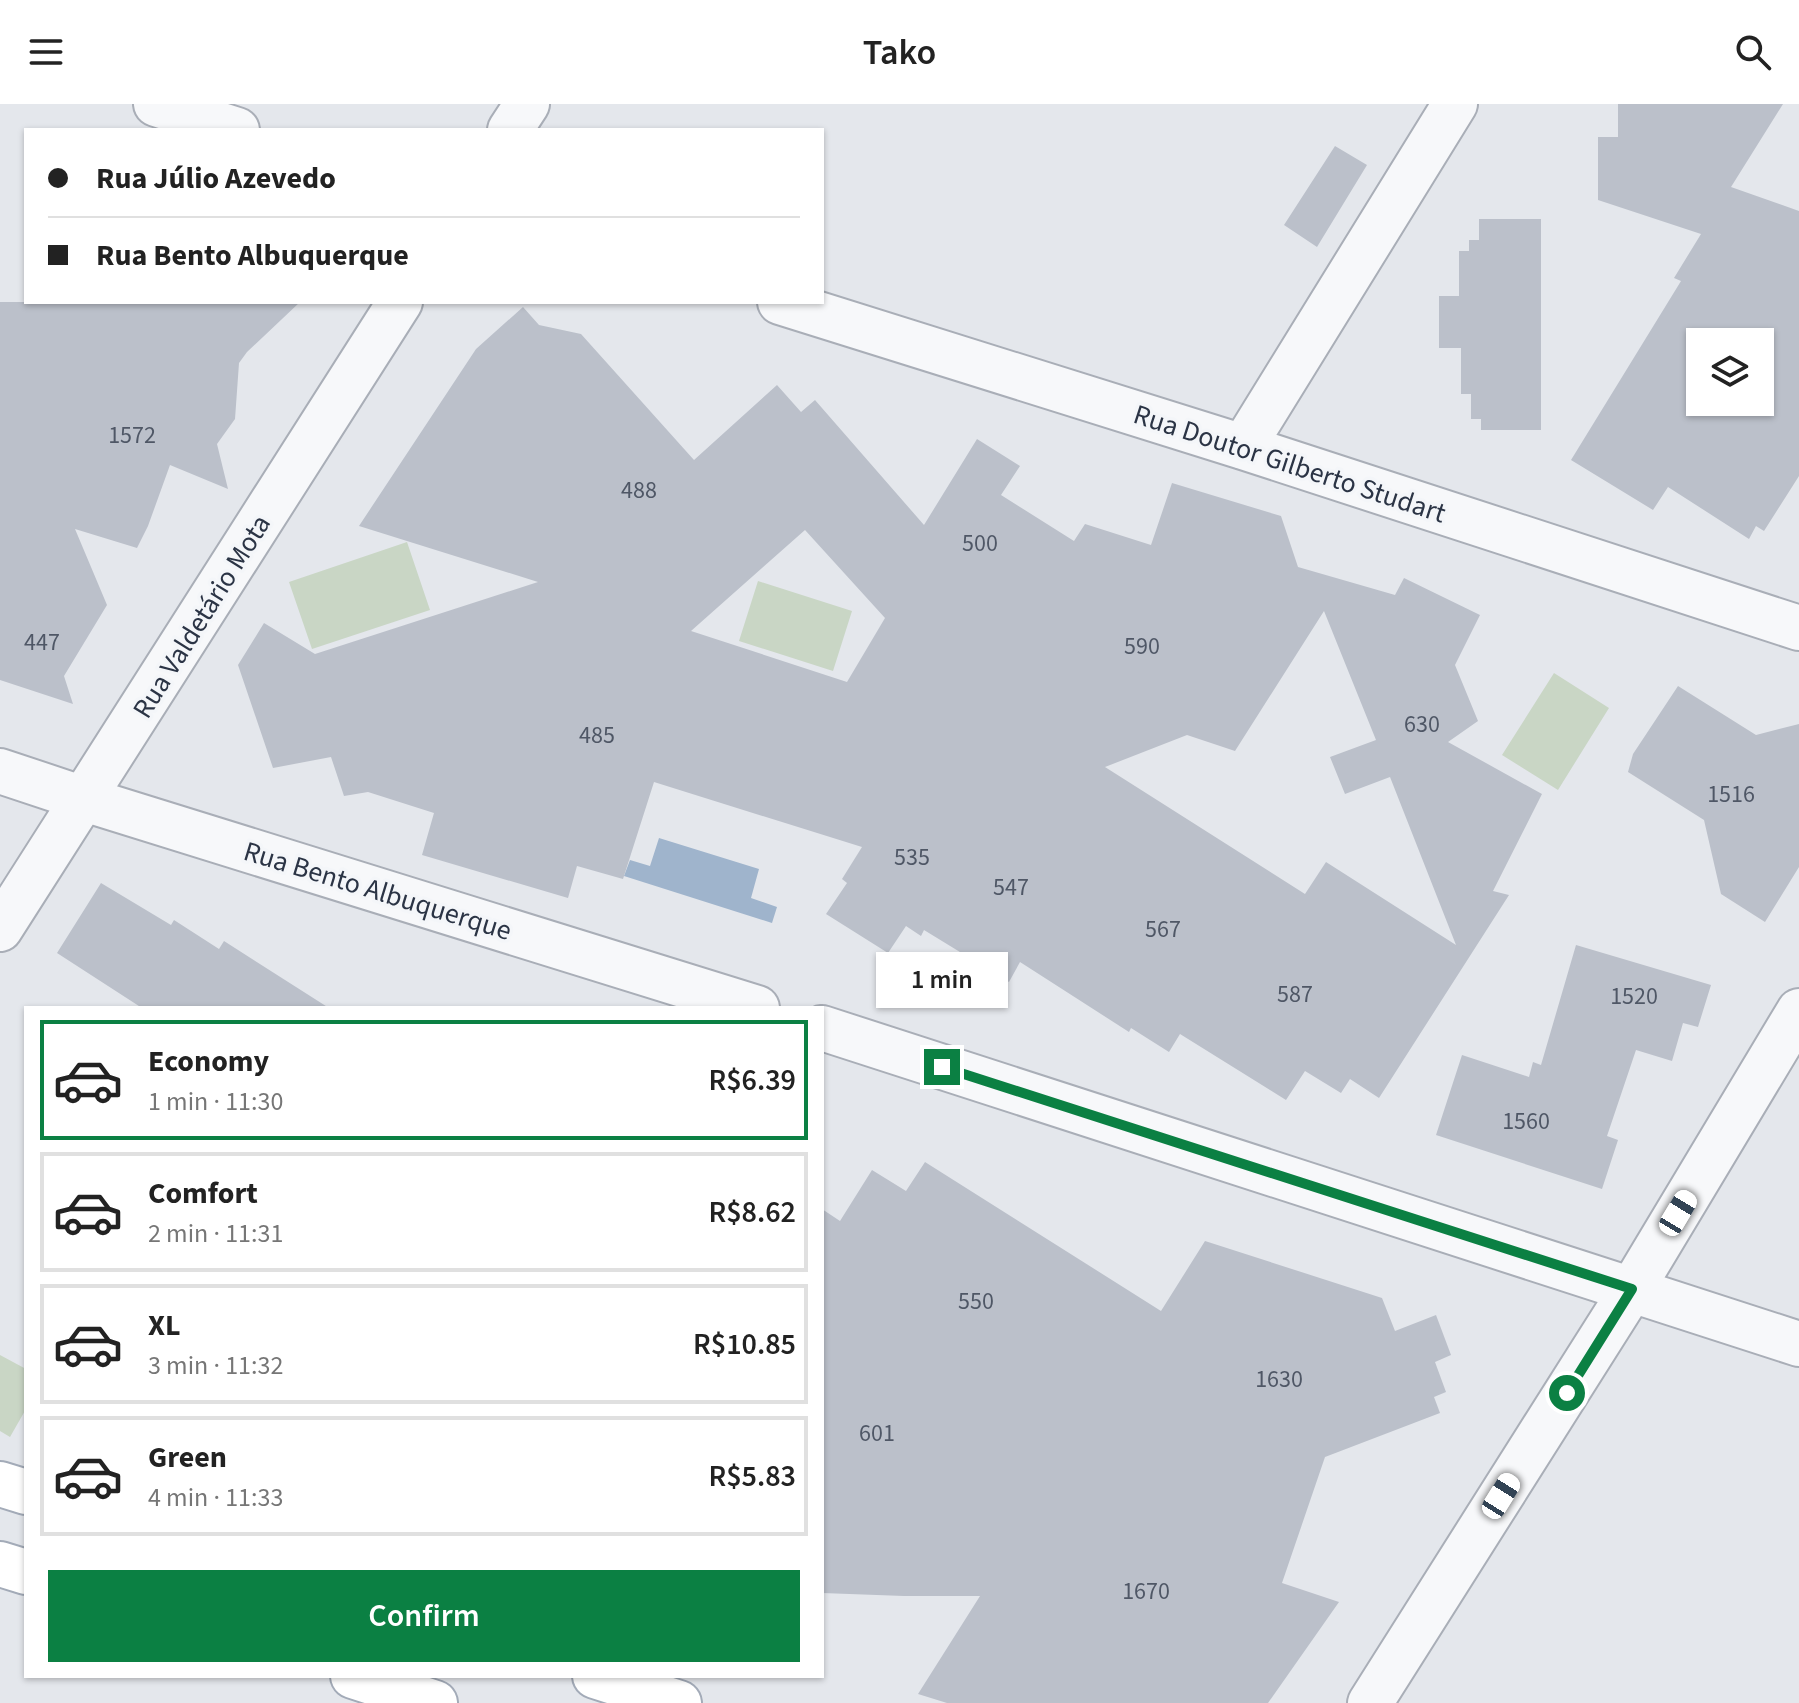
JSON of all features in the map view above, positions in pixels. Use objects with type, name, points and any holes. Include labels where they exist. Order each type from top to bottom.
[{"type":"main road","points":[[0,1484],[24,1491]]},
{"type":"main road","points":[[0,1564],[24,1571]]},
{"type":"main road","points":[[359,1678],[435,1703]]},
{"type":"main road","points":[[601,1678],[679,1703]]},
{"type":"street","points":[[156,104],[231,128]]},
{"type":"street","points":[[511,128],[527,104]]},
{"type":"street","points":[[1243,447],[1455,104]]},
{"type":"street","name":"Rua Valdetário Mota","points":[[0,929],[399,304]]},
{"type":"street","name":"Rua Doutor Gilberto Studart","points":[[786,304],[1243,447],[1799,628]]},
{"type":"street","name":"Rua Bento Albuquerque","points":[[0,771],[751,1006]]},
{"type":"street","points":[[1370,1703],[1632,1289],[1799,1011]]},
{"type":"street","points":[[824,1029],[1799,1344]]},
{"type":"green space","points":[[407,542],[430,610],[312,649],[289,582]]},
{"type":"green space","points":[[758,581],[852,611],[833,671],[739,641]]},
{"type":"green space","points":[[1554,673],[1609,708],[1558,790],[1502,755]]},
{"type":"green space","points":[[0,1355],[24,1368],[24,1412],[10,1437],[0,1431]]},
{"type":"water","points":[[659,838],[759,869],[751,898],[777,907],[772,923],[624,876],[630,860],[650,866]]},
{"type":"building","points":[[1618,104],[1783,104],[1731,187],[1799,211],[1799,476],[1764,531],[1756,526],[1749,539],[1668,487],[1653,510],[1571,460],[1681,281],[1674,278],[1701,234],[1598,200],[1598,137],[1618,137]]},
{"type":"building","points":[[1335,146],[1367,165],[1317,247],[1284,225]]},
{"type":"building","points":[[1479,219],[1541,219],[1541,430],[1481,430],[1481,419],[1471,419],[1471,394],[1461,394],[1461,348],[1439,348],[1439,296],[1459,296],[1459,251],[1469,251],[1469,240],[1479,240]]},
{"type":"building","points":[[0,302],[298,304],[239,363],[235,419],[217,444],[228,489],[170,465],[137,548],[75,529],[107,605],[64,676],[73,704],[0,680]]},
{"type":"building","points":[[523,307],[539,325],[581,334],[694,460],[777,385],[801,412],[815,400],[924,525],[977,439],[1020,466],[1001,495],[1074,541],[1085,524],[1151,545],[1172,483],[1281,516],[1298,567],[1395,595],[1404,578],[1480,615],[1455,665],[1478,721],[1448,742],[1542,794],[1493,891],[1509,895],[1379,1098],[1350,1079],[1341,1093],[1305,1071],[1286,1100],[1180,1034],[1169,1052],[1131,1028],[1129,1032],[1020,962],[1009,982],[924,930],[921,936],[906,926],[888,953],[826,914],[847,883],[842,879],[862,847],[654,782],[623,879],[577,866],[568,898],[422,855],[434,813],[368,792],[344,796],[331,757],[273,768],[238,665],[264,623],[315,654],[538,582],[359,526],[476,349]],"holes":[[[805,530],[885,618],[847,682],[691,631]],[[1324,611],[1376,740],[1330,757],[1345,794],[1390,777],[1456,945],[1326,862],[1305,894],[1105,767],[1187,735],[1235,751]]]},
{"type":"building","points":[[1678,686],[1756,735],[1799,724],[1799,867],[1765,922],[1721,894],[1704,820],[1628,772],[1633,754]]},
{"type":"building","points":[[101,883],[171,925],[174,920],[219,949],[224,941],[326,1006],[139,1006],[57,953]]},
{"type":"building","points":[[1576,945],[1711,985],[1698,1027],[1683,1023],[1672,1061],[1636,1050],[1607,1136],[1618,1140],[1602,1189],[1436,1135],[1462,1055],[1529,1077],[1533,1062],[1541,1065]]},
{"type":"building","points":[[925,1162],[1161,1311],[1205,1241],[1382,1298],[1395,1331],[1436,1315],[1451,1355],[1435,1362],[1446,1392],[1434,1397],[1440,1413],[1325,1457],[1282,1583],[1339,1602],[1268,1703],[947,1703],[918,1694],[980,1596],[824,1593],[824,1210],[840,1221],[872,1170],[906,1191]]},
{"type":"route","points":[[942,1067],[1632,1289],[1567,1393]]}]
